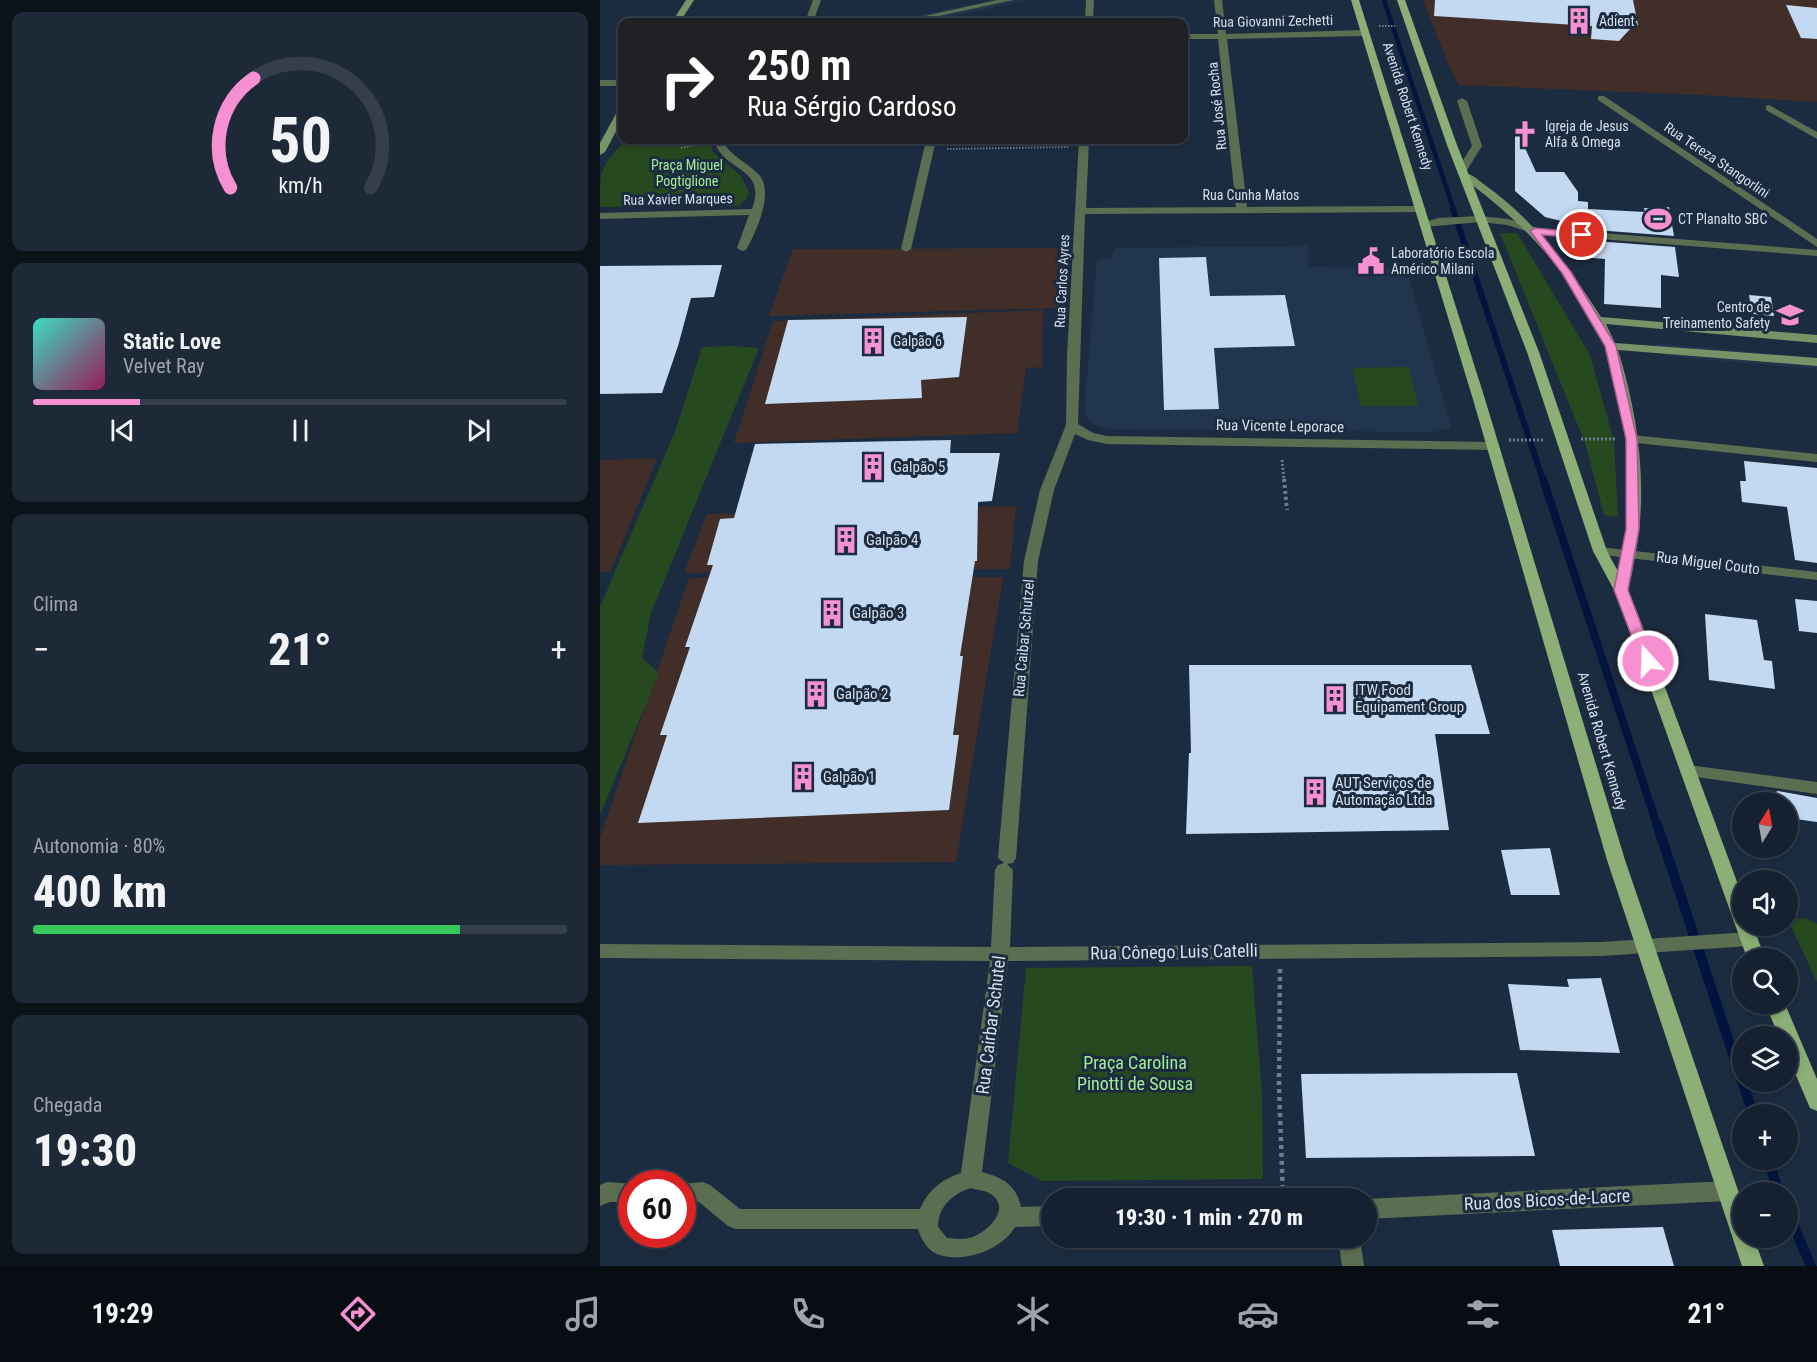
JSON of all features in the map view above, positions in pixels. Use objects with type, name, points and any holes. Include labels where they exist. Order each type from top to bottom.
[{"type":"main road","name":"Avenida Robert Kennedy","points":[[1355,0],[1364,33],[1427,218],[1492,446],[1727,1191],[1753,1266]]},
{"type":"main road","name":"Avenida Robert Kennedy","points":[[1401,0],[1452,145],[1464,172],[1475,219],[1533,352],[1555,439],[1600,551],[1621,590],[1732,893]]},
{"type":"main road","points":[[1779,1014],[1817,1102]]},
{"type":"street","points":[[679,18],[690,0]]},
{"type":"street","points":[[810,18],[817,0]]},
{"type":"street","points":[[915,18],[966,4],[1009,0]]},
{"type":"street","points":[[1089,18],[1090,0]]},
{"type":"street","name":"Rua José Rocha","points":[[1218,0],[1242,210]]},
{"type":"street","name":"Rua Giovanni Zechetti","points":[[1188,37],[1364,33]]},
{"type":"street","points":[[600,83],[618,83]]},
{"type":"street","name":"Rua Tereza Stangorlini","points":[[1601,98],[1817,244]]},
{"type":"street","points":[[1462,101],[1477,146],[1464,172],[1535,231],[1566,272],[1611,346],[1632,439],[1634,506],[1621,590]]},
{"type":"street","points":[[1768,108],[1817,136]]},
{"type":"street","points":[[600,152],[618,119]]},
{"type":"street","points":[[1805,129],[1817,130]]},
{"type":"street","points":[[717,144],[756,176],[761,187],[761,198],[742,248]]},
{"type":"street","points":[[906,249],[930,144]]},
{"type":"street","name":"Rua Carlos Ayres","points":[[1072,425],[1073,356],[1084,144]]},
{"type":"street","name":"Rua Cunha Matos","points":[[1081,211],[1242,210],[1427,218]]},
{"type":"street","name":"Rua Xavier Marques","points":[[600,216],[756,212]]},
{"type":"street","points":[[1427,218],[1508,221],[1535,231],[1817,253]]},
{"type":"street","points":[[1597,320],[1817,339]]},
{"type":"street","points":[[1611,346],[1817,362]]},
{"type":"street","name":"Rua Vicente Leporace","points":[[1072,425],[1090,437],[1107,440],[1492,446]]},
{"type":"street","name":"Rua Caibar Schutzel","points":[[1005,864],[1030,561],[1047,490],[1072,425]]},
{"type":"street","points":[[1632,439],[1817,458]]},
{"type":"street","name":"Rua Miguel Couto","points":[[1600,551],[1817,576]]},
{"type":"street","points":[[1688,771],[1817,788]]},
{"type":"street","name":"Rua Cairbar Schutel","points":[[971,1179],[1000,954],[1005,864]]},
{"type":"street","name":"Rua Cônego Luis Catelli","points":[[600,951],[1000,954],[1602,948],[1718,940],[1732,934]]},
{"type":"street","points":[[971,1179],[984,1180],[996,1185],[1011,1205],[1011,1217],[1004,1234],[990,1247],[953,1259],[934,1240],[929,1230],[928,1220],[937,1197],[958,1181],[971,1179]]},
{"type":"street","name":"Rua dos Bicos-de-Lacre","points":[[1377,1208],[1727,1191]]},
{"type":"street","points":[[600,1197],[606,1192],[618,1192]]},
{"type":"street","points":[[696,1192],[703,1192],[736,1219],[928,1220]]},
{"type":"street","points":[[1011,1217],[1041,1216]]},
{"type":"street","points":[[1350,1248],[1353,1266]]},
{"type":"path","points":[[1376,26],[1398,26]]},
{"type":"path","points":[[681,148],[700,144]]},
{"type":"path","points":[[1508,440],[1632,439]]},
{"type":"path","points":[[1282,460],[1287,510]]},
{"type":"path","points":[[1280,950],[1279,1086],[1283,1188]]},
{"type":"shaded area","points":[[994,0],[1028,0],[942,18],[904,18]]},
{"type":"shaded area","points":[[1423,0],[1817,0],[1817,102],[1459,85]]},
{"type":"shaded area","points":[[1307,246],[1309,267],[1406,268],[1451,427],[1434,432],[1111,429],[1100,427],[1090,421],[1084,412],[1097,261],[1111,258],[1115,248]]},
{"type":"shaded area","points":[[1057,248],[1058,308],[769,316],[793,249]]},
{"type":"shaded area","points":[[1043,310],[1042,367],[1026,368],[1017,433],[734,443],[773,321]]},
{"type":"shaded area","points":[[1653,343],[1817,358],[1817,369],[1666,356]]},
{"type":"shaded area","points":[[657,458],[611,571],[600,572],[600,460]]},
{"type":"shaded area","name":"Galpão 4","points":[[1016,506],[1010,569],[684,573],[707,514]]},
{"type":"shaded area","points":[[1003,577],[956,862],[600,865],[600,838],[689,578]]},
{"type":"green space","name":"Praça Miguel Pogtiglione","points":[[622,144],[710,144],[713,152],[741,176],[749,192],[747,198],[739,206],[600,207],[601,176],[611,157]]},
{"type":"green space","points":[[1500,233],[1517,233],[1590,355],[1614,441],[1618,517],[1604,515],[1585,443]]},
{"type":"green space","points":[[702,347],[759,348],[651,613],[642,658],[659,673],[600,815],[600,607],[676,429]]},
{"type":"green space","points":[[1409,367],[1418,406],[1360,406],[1353,368]]},
{"type":"green space","points":[[1805,918],[1817,924],[1817,982],[1795,936],[1798,936],[1798,919]]},
{"type":"green space","name":"Praça Carolina Pinotti de Sousa","points":[[1252,966],[1262,1096],[1263,1179],[1042,1181],[1008,1163],[1026,968]]},
{"type":"building","name":"Adient","points":[[1435,0],[1633,0],[1638,25],[1631,28],[1619,41],[1591,39],[1592,26],[1434,16]]},
{"type":"building","points":[[1786,5],[1817,8],[1817,39],[1801,38]]},
{"type":"building","points":[[1515,126],[1536,172],[1564,172],[1578,192],[1578,201],[1588,202],[1588,209],[1645,212],[1644,208],[1669,207],[1674,236],[1569,228],[1569,223],[1545,217],[1515,191]]},
{"type":"building","points":[[1568,239],[1675,247],[1679,277],[1661,275],[1661,308],[1604,304],[1605,259],[1567,256]]},
{"type":"building","points":[[1206,257],[1210,296],[1285,295],[1295,346],[1214,348],[1219,409],[1164,410],[1159,258]]},
{"type":"building","points":[[722,265],[714,297],[691,298],[662,393],[600,394],[600,266]]},
{"type":"building","points":[[1749,295],[1771,297],[1774,316],[1752,314]]},
{"type":"building","points":[[967,317],[959,377],[921,380],[922,398],[765,404],[788,320]]},
{"type":"building","points":[[951,440],[950,453],[1000,453],[992,501],[978,502],[977,561],[975,561],[960,656],[963,656],[953,735],[959,735],[949,810],[638,823],[667,735],[660,735],[690,647],[685,647],[713,565],[707,565],[720,519],[734,518],[755,444]]},
{"type":"building","points":[[1744,461],[1817,468],[1817,563],[1795,560],[1787,507],[1742,502],[1740,481],[1746,481]]},
{"type":"building","points":[[1795,599],[1817,601],[1817,633],[1799,631]]},
{"type":"building","points":[[1705,614],[1757,620],[1764,660],[1772,661],[1775,689],[1709,680]]},
{"type":"building","points":[[1189,665],[1471,665],[1490,734],[1435,734],[1449,830],[1186,834],[1189,753],[1191,753]]},
{"type":"building","points":[[1798,795],[1817,798],[1817,822],[1798,819]]},
{"type":"building","points":[[1550,848],[1560,895],[1511,895],[1501,850]]},
{"type":"building","points":[[1601,978],[1620,1053],[1520,1050],[1508,984],[1569,987],[1567,979]]},
{"type":"building","points":[[1517,1073],[1535,1156],[1306,1158],[1301,1074]]},
{"type":"building","points":[[1663,1227],[1674,1266],[1560,1266],[1552,1230]]},
{"type":"waterway","points":[[1384,0],[1454,211]]},
{"type":"waterway","points":[[1453,209],[1543,480]]},
{"type":"waterway","points":[[1543,479],[1657,825]]},
{"type":"waterway","points":[[1657,824],[1750,1104]]},
{"type":"waterway","points":[[1771,1170],[1776,1182]]},
{"type":"waterway","points":[[1798,1236],[1811,1266]]},
{"type":"place","name":"Adient","points":[[1579,21]]},
{"type":"place","name":"Igreja de Jesus Alfa & Omega","points":[[1525,134]]},
{"type":"place","name":"CT Planalto SBC","points":[[1658,219]]},
{"type":"place","name":"Laboratório Escola Américo Milani","points":[[1371,261]]},
{"type":"place","name":"Centro de Treinamento Safety","points":[[1790,315]]},
{"type":"place","name":"Galpão 6","points":[[873,341]]},
{"type":"place","name":"Galpão 5","points":[[873,467]]},
{"type":"place","name":"Galpão 4","points":[[846,540]]},
{"type":"place","name":"Galpão 3","points":[[832,613]]},
{"type":"place","name":"Galpão 2","points":[[816,694]]},
{"type":"place","name":"ITW Food Equipament Group","points":[[1335,699]]},
{"type":"place","name":"Galpão 1","points":[[803,777]]},
{"type":"place","name":"AUT Serviços de Automação Ltda","points":[[1315,792]]},
{"type":"route","points":[[1582,235],[1535,231],[1566,272],[1611,346],[1632,439],[1633,529],[1621,590],[1648,661]]}]
